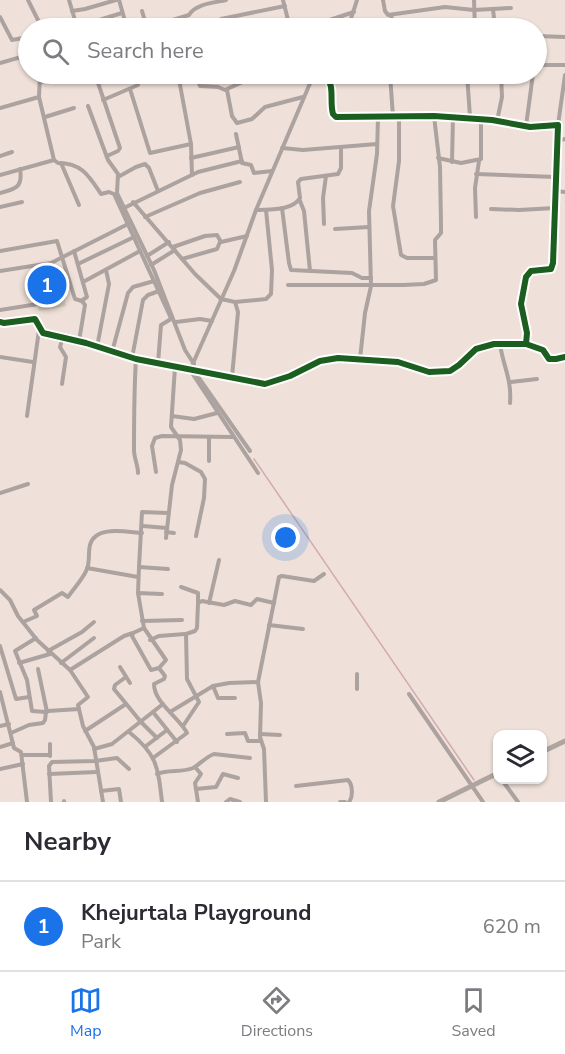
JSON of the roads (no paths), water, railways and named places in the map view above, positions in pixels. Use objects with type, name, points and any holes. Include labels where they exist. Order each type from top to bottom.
[{"type":"main road","points":[[547,750],[565,741]]},
{"type":"main road","points":[[440,802],[493,775]]},
{"type":"street","points":[[28,0],[37,18]]},
{"type":"street","points":[[69,0],[73,18]]},
{"type":"street","points":[[72,11],[118,0],[124,18]]},
{"type":"street","points":[[179,18],[214,1],[226,0]]},
{"type":"street","points":[[284,0],[288,18]]},
{"type":"street","points":[[352,18],[357,0]]},
{"type":"street","points":[[383,0],[384,11],[391,15],[445,7],[474,10],[511,8]]},
{"type":"street","points":[[474,0],[474,18]]},
{"type":"street","points":[[226,18],[285,6]]},
{"type":"street","points":[[493,9],[494,18]]},
{"type":"street","points":[[142,11],[144,18]]},
{"type":"street","points":[[336,18],[354,12]]},
{"type":"street","points":[[106,18],[122,13]]},
{"type":"street","points":[[0,17],[12,40],[18,39]]},
{"type":"street","points":[[547,36],[565,37]]},
{"type":"street","points":[[0,63],[18,58]]},
{"type":"street","points":[[547,65],[565,65]]},
{"type":"street","points":[[526,344],[527,333],[521,308],[525,282],[529,273],[548,270],[552,267],[558,125],[565,76]]},
{"type":"street","points":[[41,84],[39,97],[54,160]]},
{"type":"street","points":[[98,84],[120,148],[107,156]]},
{"type":"street","points":[[103,100],[139,84]]},
{"type":"street","points":[[180,84],[191,144],[192,175]]},
{"type":"street","points":[[199,84],[227,90],[239,84]]},
{"type":"street","points":[[258,473],[217,413],[192,370],[256,210],[310,84]]},
{"type":"street","points":[[331,84],[331,108],[334,116],[470,117],[526,126],[558,125]]},
{"type":"street","points":[[391,84],[393,117]]},
{"type":"street","points":[[468,84],[470,117]]},
{"type":"street","points":[[498,121],[501,84]]},
{"type":"street","points":[[526,126],[532,84]]},
{"type":"street","points":[[130,89],[150,153],[191,144]]},
{"type":"street","points":[[227,90],[232,116],[237,123],[252,119],[265,107],[304,97]]},
{"type":"street","points":[[0,108],[39,97]]},
{"type":"street","points":[[88,106],[107,156],[118,177],[117,190],[124,208],[176,322],[185,350],[194,364]]},
{"type":"street","points":[[45,117],[75,108]]},
{"type":"street","points":[[288,285],[371,286],[435,281],[437,278],[435,240],[441,231],[434,116]]},
{"type":"street","points":[[360,359],[365,313],[371,286],[369,205],[378,117]]},
{"type":"street","points":[[399,117],[399,161],[393,206],[400,252],[403,257],[407,258],[435,258]]},
{"type":"street","points":[[452,162],[453,117]]},
{"type":"street","points":[[476,217],[476,174],[482,156],[481,119]]},
{"type":"street","points":[[236,134],[243,164],[251,165],[254,173],[273,171]]},
{"type":"street","points":[[558,141],[565,140]]},
{"type":"street","points":[[282,148],[303,150],[377,144]]},
{"type":"street","points":[[191,158],[239,147]]},
{"type":"street","points":[[310,270],[304,211],[299,200],[299,180],[335,175],[340,171],[341,147]]},
{"type":"street","points":[[0,156],[12,153]]},
{"type":"street","points":[[438,158],[461,163],[479,160]]},
{"type":"street","points":[[0,175],[54,160],[84,170],[101,194],[112,193],[171,318],[161,325],[158,363]]},
{"type":"street","points":[[124,208],[204,170],[242,161]]},
{"type":"street","points":[[61,163],[79,205]]},
{"type":"street","points":[[118,177],[136,166],[145,164],[149,168],[158,191]]},
{"type":"street","points":[[0,193],[20,185],[22,181],[20,169]]},
{"type":"street","points":[[476,174],[556,177]]},
{"type":"street","points":[[324,224],[323,195],[326,176]]},
{"type":"street","points":[[145,217],[200,193],[240,182]]},
{"type":"street","points":[[555,191],[565,192]]},
{"type":"street","points":[[256,210],[282,208],[294,205],[299,200]]},
{"type":"street","points":[[0,207],[22,202]]},
{"type":"street","points":[[133,202],[182,259],[221,299],[235,302],[266,299],[271,294],[272,265],[266,210]]},
{"type":"street","points":[[282,208],[290,269],[352,273],[362,278],[371,278]]},
{"type":"street","points":[[491,209],[512,211],[555,208]]},
{"type":"street","points":[[0,271],[46,265],[128,224]]},
{"type":"street","points":[[335,229],[369,227]]},
{"type":"street","points":[[151,265],[174,249],[214,234],[219,237],[220,242],[217,249],[182,259]]},
{"type":"street","points":[[220,242],[224,243],[247,236]]},
{"type":"street","points":[[78,264],[134,237]]},
{"type":"street","points":[[0,251],[54,240],[58,243],[75,299],[84,303],[79,341]]},
{"type":"street","points":[[147,256],[169,242]]},
{"type":"street","points":[[74,251],[87,297],[81,301]]},
{"type":"street","points":[[83,282],[120,260],[141,251]]},
{"type":"street","points":[[97,347],[109,284],[106,270]]},
{"type":"street","points":[[112,352],[128,293],[133,287],[154,281]]},
{"type":"street","points":[[138,473],[134,451],[134,359],[142,300],[159,291]]},
{"type":"street","points":[[232,377],[238,312],[235,302]]},
{"type":"street","points":[[0,310],[38,304]]},
{"type":"street","points":[[0,322],[35,319],[43,333],[79,341],[134,359],[265,384],[290,376],[320,361],[338,358],[398,362],[429,372],[443,372],[455,368],[476,349],[501,344],[526,344],[543,350],[549,359],[565,357]]},
{"type":"street","points":[[176,322],[212,321]]},
{"type":"street","points":[[27,416],[39,329]]},
{"type":"street","points":[[62,384],[66,357],[60,347],[63,337]]},
{"type":"street","points":[[501,344],[502,356],[511,382],[510,403]]},
{"type":"street","points":[[0,357],[33,362]]},
{"type":"street","points":[[166,538],[168,513],[181,450],[179,437],[172,429],[175,367]]},
{"type":"street","points":[[192,370],[249,451]]},
{"type":"street","points":[[511,382],[537,379]]},
{"type":"street","points":[[172,416],[194,419],[217,413]]},
{"type":"street","points":[[156,472],[153,440],[162,436],[234,437]]},
{"type":"street","points":[[208,437],[209,461]]},
{"type":"street","points":[[178,462],[201,472],[205,479],[204,498],[196,536]]},
{"type":"street","points":[[0,493],[28,484]]},
{"type":"street","points":[[133,633],[132,636],[151,670],[159,668],[166,660],[150,640],[144,628],[138,593],[138,577],[143,526],[142,512],[168,513]]},
{"type":"street","points":[[143,526],[174,533]]},
{"type":"street","points":[[23,622],[37,616],[34,610],[62,593],[68,597],[87,568],[92,540],[106,532],[142,533]]},
{"type":"street","points":[[209,603],[219,560]]},
{"type":"street","points":[[139,567],[168,569]]},
{"type":"street","points":[[87,568],[138,577]]},
{"type":"street","points":[[266,802],[258,682],[279,576],[314,581],[324,574]]},
{"type":"street","points":[[150,640],[159,636],[186,634],[197,629],[198,593],[180,587]]},
{"type":"street","points":[[0,590],[10,600],[36,638],[70,670],[88,697],[77,704],[85,731],[94,749],[103,802]]},
{"type":"street","points":[[138,593],[162,594]]},
{"type":"street","points":[[198,603],[224,605],[235,601],[251,605],[257,599],[273,603]]},
{"type":"street","points":[[142,621],[182,620]]},
{"type":"street","points":[[19,663],[50,653],[82,632],[94,621]]},
{"type":"street","points":[[269,625],[303,629]]},
{"type":"street","points":[[70,670],[124,636],[144,628]]},
{"type":"street","points":[[183,726],[199,703],[187,679],[186,634]]},
{"type":"street","points":[[36,638],[15,650],[27,681],[33,712],[78,709]]},
{"type":"street","points":[[62,663],[94,638]]},
{"type":"street","points":[[0,646],[15,698],[29,697]]},
{"type":"street","points":[[120,667],[130,683]]},
{"type":"street","points":[[153,758],[187,734],[183,726],[163,704],[154,686],[165,676],[159,668]]},
{"type":"street","points":[[11,734],[29,725],[43,723],[45,720],[46,712],[38,669]]},
{"type":"street","points":[[357,674],[357,690]]},
{"type":"street","points":[[126,677],[114,687],[141,722],[157,738]]},
{"type":"street","points":[[170,712],[213,686],[228,682],[258,682]]},
{"type":"street","points":[[213,686],[218,698],[235,698]]},
{"type":"street","points":[[0,692],[14,748],[22,755],[27,802]]},
{"type":"street","points":[[409,694],[483,802]]},
{"type":"street","points":[[85,731],[126,704]]},
{"type":"street","points":[[94,749],[112,744],[163,704]]},
{"type":"street","points":[[153,712],[177,742]]},
{"type":"street","points":[[0,726],[9,724]]},
{"type":"street","points":[[146,746],[167,730]]},
{"type":"street","points":[[129,732],[146,746],[153,758],[162,802]]},
{"type":"street","points":[[227,734],[245,733],[248,741],[262,741]]},
{"type":"street","points":[[260,735],[280,735]]},
{"type":"street","points":[[0,747],[14,743]]},
{"type":"street","points":[[50,744],[51,802]]},
{"type":"street","points":[[158,774],[165,771],[184,770],[214,754],[250,758]]},
{"type":"street","points":[[22,755],[50,755]]},
{"type":"street","points":[[50,763],[117,758],[129,769]]},
{"type":"street","points":[[0,769],[23,764]]},
{"type":"street","points":[[195,766],[201,774],[196,780],[198,802]]},
{"type":"street","points":[[49,774],[97,772]]},
{"type":"street","points":[[196,789],[216,788],[223,774],[238,778]]},
{"type":"street","points":[[296,786],[348,780],[351,799],[344,802]]},
{"type":"street","points":[[505,784],[518,802]]},
{"type":"street","points":[[101,791],[119,789],[121,802]]},
{"type":"street","points":[[226,802],[230,799],[240,802]]},
{"type":"waterway","points":[[254,459],[474,780]]},
{"type":"place","name":"Khejurtala Playground","points":[[47,285]]}]
